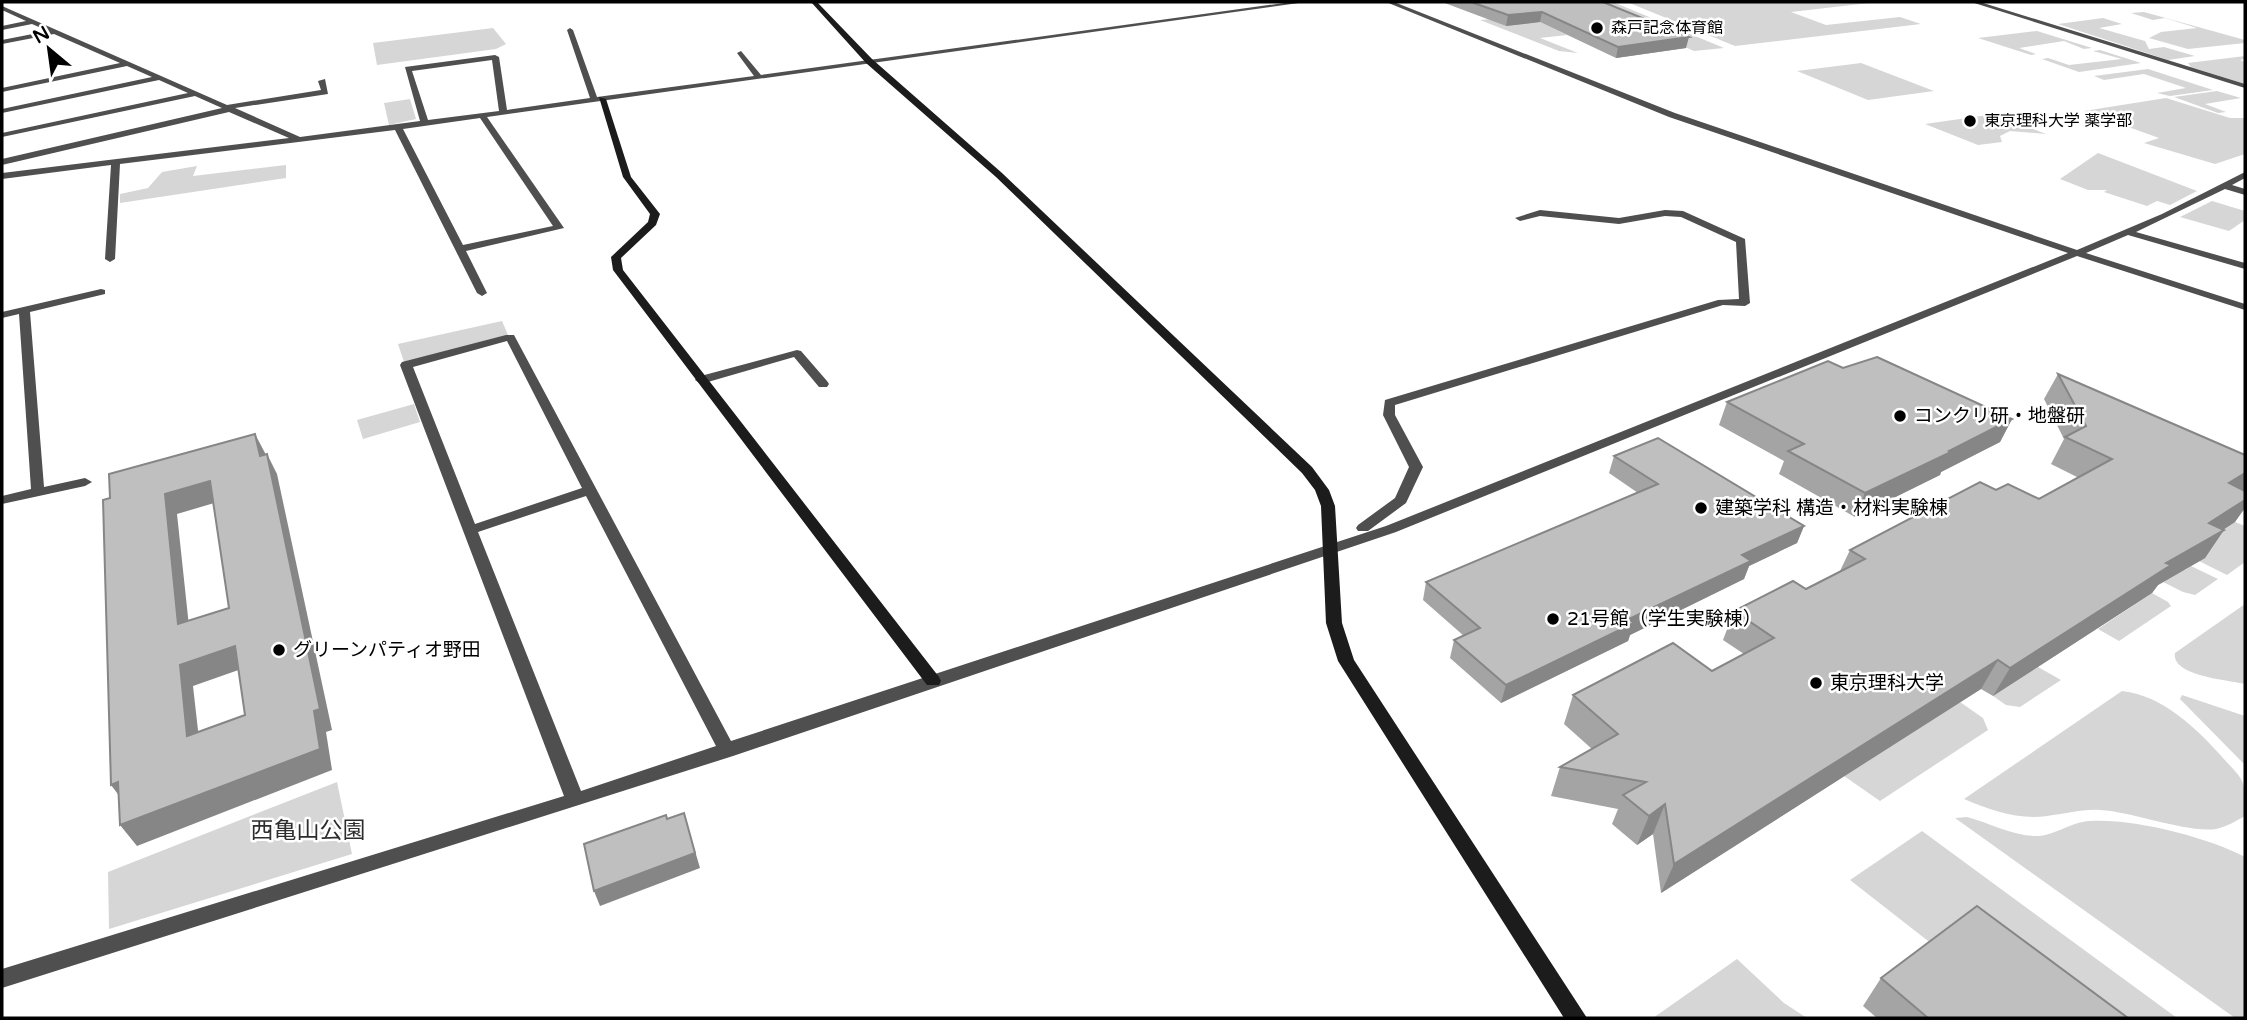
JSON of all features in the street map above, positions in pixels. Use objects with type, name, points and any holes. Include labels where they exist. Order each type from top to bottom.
[{"type":"street","points":[[814,2],[869,61],[999,175],[1307,470],[1322,490],[1328,506],[1334,623],[1346,661],[1576,1018]]},
{"type":"street","points":[[2,176],[398,127],[1303,2]]},
{"type":"street","points":[[1389,2],[1672,115],[2077,253],[2245,307]]},
{"type":"street","points":[[1974,2],[2245,86]]},
{"type":"street","points":[[2,8],[298,139]]},
{"type":"street","points":[[2,15],[12,13]]},
{"type":"street","points":[[2,28],[32,22]]},
{"type":"street","points":[[570,30],[627,177],[656,214],[653,223],[616,257],[615,264],[933,681]]},
{"type":"street","points":[[2,42],[52,32]]},
{"type":"street","points":[[741,53],[759,77]]},
{"type":"street","points":[[425,123],[408,69],[495,57],[503,112]]},
{"type":"street","points":[[2,90],[126,64]]},
{"type":"street","points":[[2,111],[158,78]]},
{"type":"street","points":[[2,162],[227,108],[325,92],[322,81]]},
{"type":"street","points":[[2,135],[194,94]]},
{"type":"street","points":[[460,249],[559,228],[482,115]]},
{"type":"street","points":[[398,127],[482,293]]},
{"type":"street","points":[[110,259],[117,161]]},
{"type":"street","points":[[2,979],[727,751],[1391,529],[2077,253],[2245,175]]},
{"type":"street","points":[[2224,186],[2245,192]]},
{"type":"street","points":[[1363,528],[1401,500],[1416,467],[1389,415],[1389,403],[1722,302],[1745,303],[1741,241],[1695,218],[1665,213],[1619,221],[1540,213],[1520,218]]},
{"type":"street","points":[[2127,232],[2245,266]]},
{"type":"street","points":[[2,315],[101,292]]},
{"type":"street","points":[[24,310],[38,492]]},
{"type":"street","points":[[575,800],[406,365],[510,337],[727,751]]},
{"type":"street","points":[[701,380],[797,353],[823,384]]},
{"type":"street","points":[[2,500],[85,482]]},
{"type":"street","points":[[470,530],[590,490]]},
{"type":"green space","points":[[1583,2],[1613,2],[1724,48],[1694,51]]},
{"type":"green space","points":[[1627,2],[1878,2],[1791,12],[1826,25],[1900,17],[1921,24],[1735,46]]},
{"type":"green space","points":[[2144,12],[2245,40],[2245,43],[2188,49],[2149,38],[2161,32],[2197,28],[2165,18],[2153,20],[2131,13]]},
{"type":"green space","points":[[1524,16],[1494,21],[1506,26],[1540,22],[1567,35],[1540,38],[1578,53],[1559,51],[1480,20]]},
{"type":"green space","points":[[2103,18],[2122,24],[2099,28],[2145,41],[2149,49],[2164,47],[2195,56],[2168,60],[2058,24]]},
{"type":"green space","points":[[493,28],[506,44],[496,49],[377,65],[373,43]]},
{"type":"green space","points":[[2037,31],[2092,48],[2084,49],[2064,41],[2019,48],[2036,54],[2031,55],[1978,38]]},
{"type":"green space","points":[[2100,50],[2141,63],[2079,72],[2042,59],[2048,58],[2069,65],[2122,59],[2093,51]]},
{"type":"green space","points":[[2245,56],[2245,59],[2240,60],[2245,62],[2245,84],[2191,67],[2188,63]]},
{"type":"green space","points":[[1861,63],[1934,91],[1868,100],[1797,71]]},
{"type":"green space","points":[[2148,69],[2213,90],[2170,96],[2157,93],[2186,88],[2144,74],[2104,80],[2094,76]]},
{"type":"green space","points":[[2217,91],[2241,98],[2205,104],[2226,112],[2218,113],[2174,97]]},
{"type":"green space","points":[[2166,98],[2230,118],[2245,118],[2245,154],[2215,164],[2144,143],[2159,138],[2084,111]]},
{"type":"green space","points":[[410,99],[416,119],[389,125],[384,103]]},
{"type":"green space","points":[[1995,114],[2046,134],[2010,131],[2000,136],[2002,142],[1978,145],[1925,124]]},
{"type":"green space","points":[[2098,153],[2197,191],[2170,205],[2157,201],[2147,206],[2104,192],[2107,190],[2088,190],[2060,179]]},
{"type":"green space","points":[[286,165],[286,178],[120,203],[120,194],[148,188],[162,172],[197,166],[193,176]]},
{"type":"green space","points":[[2212,201],[2245,211],[2245,220],[2229,231],[2180,217]]},
{"type":"green space","points":[[502,321],[508,335],[404,362],[398,344]]},
{"type":"green space","points":[[414,404],[420,422],[363,439],[357,420]]},
{"type":"green space","points":[[2235,522],[2245,526],[2245,562],[2227,575],[2199,561],[2190,551]]},
{"type":"green space","points":[[2103,552],[2185,570],[2191,566],[2218,579],[2195,595],[2183,592]]},
{"type":"green space","points":[[2152,593],[2171,606],[2119,641],[2098,629]]},
{"type":"green space","points":[[2245,604],[2245,684],[2202,676],[2182,667],[2176,661],[2175,653]]},
{"type":"green space","points":[[2038,667],[2061,680],[2020,707],[2006,705],[1993,696]]},
{"type":"green space","points":[[2122,691],[2152,699],[2165,706],[2202,736],[2241,779],[2245,792],[2245,816],[2220,828],[2204,829],[2100,810],[2036,817],[2015,815],[1964,799]]},
{"type":"green space","points":[[2182,695],[2245,716],[2245,765],[2180,699]]},
{"type":"green space","points":[[1960,702],[1983,718],[1988,730],[1880,801],[1844,776]]},
{"type":"green space","name":"西亀山公園","points":[[337,782],[352,854],[109,929],[108,872]]},
{"type":"green space","points":[[1967,817],[2034,836],[2090,821],[2148,826],[2191,836],[2245,857],[2245,1018],[2235,1018],[1955,818]]},
{"type":"green space","points":[[1922,831],[2177,1018],[2068,1018],[1937,948],[1850,880]]},
{"type":"green space","points":[[1737,959],[1784,1003],[1807,1018],[1653,1018]]},
{"type":"building","points":[[1471,2],[1603,2],[1689,37],[1618,47],[1542,12],[1508,15]]},
{"type":"building","points":[[1877,357],[2012,419],[1865,493],[1788,451],[1804,444],[1727,402],[1828,361],[1843,368]]},
{"type":"building","points":[[2058,374],[2245,455],[2245,473],[2229,483],[2245,491],[2245,500],[2209,523],[2224,530],[2166,563],[2171,565],[2010,668],[1998,660],[1674,864],[1665,804],[1649,816],[1623,795],[1646,782],[1560,767],[1618,734],[1573,695],[1673,643],[1712,671],[1774,638],[1734,611],[1793,581],[1806,589],[1865,559],[1850,550],[1980,482],[1996,490],[2008,484],[2039,499],[2112,459],[2065,437],[2086,426]]},
{"type":"building","name":"グリーンパティオ野田","points":[[255,434],[260,456],[267,454],[320,709],[314,711],[320,749],[120,825],[118,782],[111,785],[103,500],[110,498],[109,474]],"holes":[[[210,481],[229,608],[178,624],[165,494]],[[235,646],[245,715],[187,736],[180,665]]]},
{"type":"building","name":"21号館（学生実験棟）","points":[[1658,438],[1804,526],[1742,555],[1751,561],[1629,619],[1634,623],[1506,685],[1454,640],[1480,628],[1426,582],[1658,484],[1614,456]]},
{"type":"building","points":[[684,813],[695,853],[594,891],[584,844],[666,815],[667,819]]},
{"type":"building","points":[[1977,906],[2128,1018],[1928,1018],[1881,978]]},
{"type":"place","name":"森戸記念体育館","points":[[1597,28]]},
{"type":"place","name":"東京理科大学 薬学部","points":[[1970,121]]},
{"type":"place","name":"コンクリ研・地盤研","points":[[1900,416]]},
{"type":"place","name":"建築学科 構造・材料実験棟","points":[[1701,508]]},
{"type":"place","name":"21号館（学生実験棟）","points":[[1553,619]]},
{"type":"place","name":"グリーンパティオ野田","points":[[279,650]]},
{"type":"place","name":"東京理科大学","points":[[1816,683]]}]
